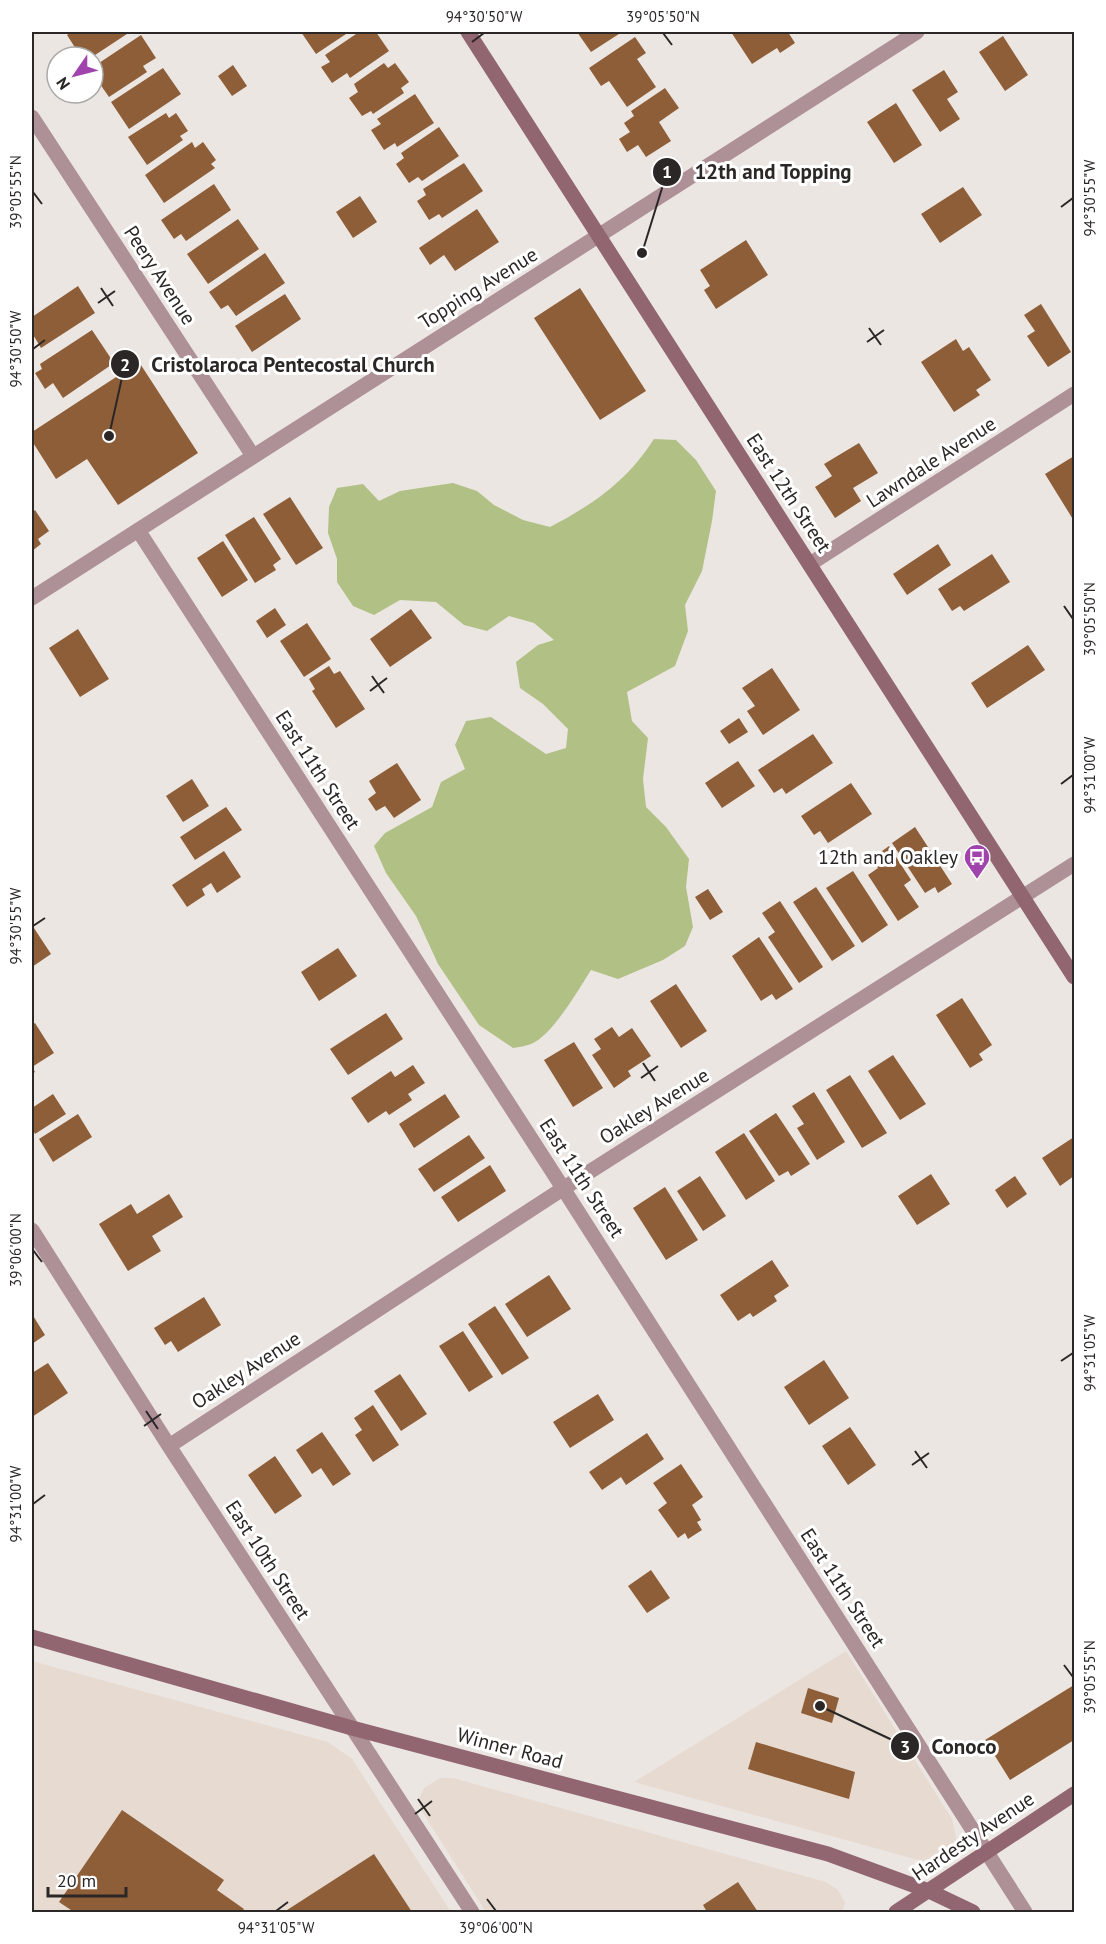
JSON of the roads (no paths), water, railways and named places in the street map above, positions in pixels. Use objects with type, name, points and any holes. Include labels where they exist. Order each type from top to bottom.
[{"type":"street","name":"East 12th Street","points":[[468,32],[1074,977]]},
{"type":"street","name":"Topping Avenue","points":[[32,598],[917,32]]},
{"type":"street","name":"Peery Avenue","points":[[32,117],[253,456]]},
{"type":"street","name":"Lawndale Avenue","points":[[810,564],[1074,394]]},
{"type":"street","name":"East 11th Street","points":[[138,530],[564,1188],[1025,1912]]},
{"type":"street","name":"Oakley Avenue","points":[[169,1446],[564,1188],[1074,864]]},
{"type":"street","name":"East 10th Street","points":[[32,1230],[169,1446],[472,1912]]},
{"type":"street","name":"Winner Road","points":[[32,1637],[352,1728],[828,1854],[929,1891],[973,1912]]},
{"type":"street","name":"Hardesty Avenue","points":[[896,1912],[1074,1794]]},
{"type":"place","name":"12th and Topping","points":[[642,253]]},
{"type":"place","name":"Cristolaroca Pentecostal Church","points":[[109,436]]},
{"type":"place","name":"12th and Oakley","points":[[977,880]]},
{"type":"place","name":"Conoco","points":[[820,1706]]}]
